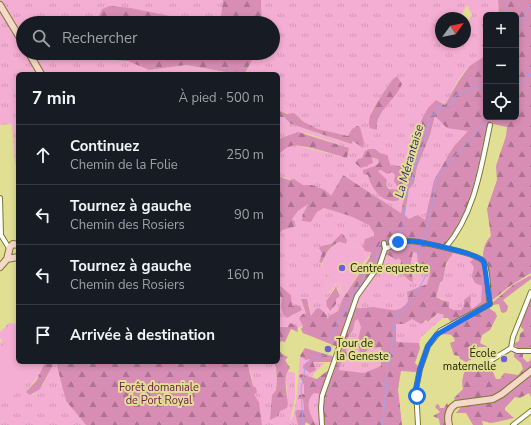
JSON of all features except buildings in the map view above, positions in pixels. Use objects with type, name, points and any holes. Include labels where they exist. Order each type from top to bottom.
[{"type":"street","points":[[0,6],[16,32]]},
{"type":"street","points":[[33,60],[40,72]]},
{"type":"street","points":[[446,247],[457,234],[468,213],[490,125]]},
{"type":"street","points":[[0,198],[0,235],[6,242],[14,246],[13,258],[0,267]]},
{"type":"street","points":[[385,249],[398,242],[410,241],[446,247],[477,256],[482,260],[490,304],[440,331],[428,346],[419,373],[416,389],[418,425]]},
{"type":"street","points":[[322,425],[322,396],[353,307],[361,291],[380,264],[385,249],[384,243]]},
{"type":"street","points":[[511,348],[513,337],[531,292]]},
{"type":"street","points":[[490,361],[511,348],[531,351]]},
{"type":"street","points":[[449,425],[449,412],[456,404],[493,399],[502,394],[531,371]]},
{"type":"street","points":[[513,425],[531,411]]},
{"type":"green space","points":[[0,0],[223,0],[221,16],[167,16],[131,8],[99,16],[16,16],[16,60],[114,60],[128,61],[149,70],[186,65],[224,72],[16,72],[15,164],[12,124],[0,125]]},
{"type":"green space","points":[[223,0],[261,0],[262,16],[221,16]]},
{"type":"green space","points":[[261,0],[498,0],[499,12],[483,12],[483,56],[463,73],[445,105],[441,102],[418,145],[411,148],[411,161],[407,166],[409,173],[401,213],[343,175],[331,196],[312,185],[303,185],[297,181],[280,177],[280,152],[286,147],[295,145],[347,158],[349,148],[306,133],[292,134],[280,138],[280,117],[284,117],[291,124],[350,144],[353,141],[364,142],[360,127],[348,136],[318,129],[304,122],[300,118],[280,111],[280,72],[246,72],[252,60],[280,60],[280,16],[262,16]],"holes":[[[392,80],[400,89],[386,106],[380,116],[377,126],[371,112]],[[375,149],[386,155],[402,186],[392,171],[381,170],[378,171],[386,180],[386,185],[392,190],[372,186],[368,175],[379,163],[378,159],[358,159]]]},
{"type":"green space","points":[[498,0],[531,0],[531,273],[510,286],[490,302],[483,268],[486,242],[491,236],[487,209],[497,180],[496,166],[506,136],[507,127],[489,123],[467,212],[447,246],[410,240],[386,247],[383,240],[381,257],[355,301],[338,347],[303,333],[301,329],[303,326],[299,318],[303,314],[306,314],[301,299],[307,299],[311,316],[316,309],[319,308],[324,312],[328,319],[329,316],[338,311],[342,300],[370,257],[371,252],[365,251],[363,247],[365,239],[374,236],[374,233],[369,225],[350,216],[324,208],[317,212],[311,222],[302,221],[303,214],[308,204],[298,211],[292,219],[295,222],[294,227],[282,230],[280,232],[280,177],[289,180],[294,179],[303,185],[312,185],[325,190],[331,196],[343,175],[401,213],[409,173],[407,166],[411,161],[411,148],[418,145],[424,133],[421,121],[428,108],[436,100],[445,105],[465,72],[471,65],[483,57],[483,120],[519,120],[519,12],[499,12]],"holes":[[[435,116],[447,128],[468,131],[454,146],[434,180],[425,220],[418,215],[409,219],[405,215],[409,189],[414,183],[417,167],[430,135]]]},
{"type":"green space","points":[[110,6],[131,8],[169,16],[99,16],[102,9]]},
{"type":"green space","points":[[114,60],[252,60],[246,72],[225,72],[186,65],[149,70],[128,61]]},
{"type":"green space","points":[[397,76],[402,84],[399,90],[382,111],[377,123],[377,130],[370,128],[370,117],[373,111],[392,80]]},
{"type":"green space","points":[[280,111],[287,114],[294,113],[304,122],[318,129],[348,136],[352,129],[357,126],[360,127],[364,142],[363,148],[353,141],[351,144],[291,124],[284,117],[280,117]]},
{"type":"green space","points":[[435,116],[469,130],[454,146],[430,201],[426,220],[409,219],[405,216],[409,189],[414,183],[417,167],[430,135]]},
{"type":"green space","points":[[298,132],[349,148],[347,158],[302,146],[291,146],[280,153],[280,138]]},
{"type":"green space","points":[[375,149],[380,153],[387,155],[391,166],[394,165],[402,167],[407,174],[402,186],[397,186],[394,181],[395,175],[392,172],[387,174],[381,170],[378,171],[387,180],[386,185],[389,189],[399,190],[399,200],[393,201],[383,198],[372,186],[368,175],[363,174],[363,170],[379,163],[378,159],[372,158],[373,163],[361,168],[355,163],[358,159],[362,158],[365,151]]},
{"type":"green space","points":[[309,203],[303,214],[311,222],[317,212],[324,208],[350,216],[369,225],[374,233],[371,252],[366,262],[367,257],[359,248],[346,244],[347,242],[338,238],[331,244],[321,246],[322,253],[319,262],[322,263],[323,271],[330,277],[322,291],[328,294],[337,283],[342,292],[347,293],[342,300],[338,311],[329,316],[328,320],[325,315],[314,314],[311,317],[309,304],[301,300],[306,315],[303,326],[297,328],[297,326],[280,327],[280,296],[292,316],[295,314],[292,307],[291,295],[280,286],[280,232],[282,230],[294,227],[291,220],[298,211]],"holes":[[[334,288],[338,288],[340,296],[336,299],[336,304],[328,311],[326,301]]]},
{"type":"green space","points":[[341,234],[343,234],[347,240],[346,244],[339,242],[333,246],[328,251],[322,263],[319,262],[322,253],[319,248],[321,246],[331,244]]},
{"type":"green space","name":"Centre equestre","points":[[339,242],[359,248],[367,257],[347,293],[342,292],[339,284],[336,283],[328,294],[322,291],[330,277],[323,271],[323,262],[329,250]]},
{"type":"green space","points":[[410,242],[454,251],[446,264],[443,280],[440,283],[436,297],[449,302],[449,308],[454,310],[461,310],[464,306],[464,300],[469,296],[471,298],[470,306],[472,309],[481,302],[482,286],[475,283],[472,277],[474,267],[470,262],[475,258],[483,262],[489,303],[452,324],[448,318],[443,318],[444,315],[438,313],[428,322],[426,320],[421,324],[412,319],[404,324],[396,324],[396,342],[419,343],[420,348],[415,363],[418,366],[417,372],[401,371],[398,389],[402,425],[323,425],[322,401],[337,357],[342,354],[340,347],[354,307],[373,307],[397,310],[404,306],[408,301],[407,292],[427,284],[430,274],[428,270],[418,264],[417,253],[413,252],[411,263],[413,282],[407,279],[403,274],[401,261],[398,258],[396,260],[388,255],[384,256],[386,249],[399,243]],"holes":[[[358,319],[361,327],[358,340],[360,355],[363,356],[368,349],[381,347],[381,366],[364,373],[339,370],[341,362],[347,356],[345,342],[353,330],[355,321]]]},
{"type":"green space","points":[[454,251],[475,258],[475,277],[478,283],[482,286],[482,300],[472,309],[463,302],[464,306],[461,310],[454,310],[449,308],[445,300],[436,297],[448,261]]},
{"type":"green space","points":[[413,252],[417,253],[421,267],[428,270],[430,274],[428,283],[411,292],[408,302],[403,307],[399,310],[391,310],[377,307],[354,307],[384,256],[388,255],[392,258],[398,258],[401,261],[403,272],[413,277],[411,263]]},
{"type":"green space","points":[[531,275],[531,279],[503,300],[508,306],[507,311],[504,313],[501,312],[499,304],[493,305],[492,303],[513,285]]},
{"type":"green space","points":[[280,286],[291,295],[292,306],[300,306],[302,310],[287,318],[282,309],[282,298],[280,296]]},
{"type":"green space","points":[[336,287],[340,296],[336,299],[336,304],[330,311],[327,307],[326,301]]},
{"type":"green space","points":[[531,295],[531,349],[519,349],[513,344],[519,341],[520,334],[524,330],[519,325]]},
{"type":"green space","points":[[490,306],[490,309],[495,312],[497,316],[490,330],[482,335],[480,343],[488,347],[478,347],[474,358],[466,362],[460,359],[459,356],[454,355],[450,343],[455,341],[453,336],[449,334],[440,334],[440,332]]},
{"type":"green space","points":[[438,313],[444,315],[443,318],[421,337],[419,343],[395,342],[396,324],[404,324],[412,319],[429,322]]},
{"type":"green space","points":[[358,319],[361,327],[359,340],[360,351],[363,356],[368,349],[381,347],[381,366],[364,373],[339,370],[341,362],[344,358],[345,342],[353,330],[355,321]]},
{"type":"green space","points":[[9,323],[16,324],[16,364],[44,364],[41,373],[28,389],[32,395],[43,385],[53,364],[57,364],[66,401],[86,425],[0,425],[0,343],[2,341],[0,338],[0,332]]},
{"type":"green space","points":[[290,323],[297,326],[298,332],[291,329],[285,342],[281,341],[280,343],[280,327],[288,327]]},
{"type":"green space","points":[[16,329],[16,364],[40,364],[9,401],[0,394],[0,349]]},
{"type":"green space","points":[[305,348],[335,357],[333,362],[313,362],[316,370],[310,373],[303,368],[303,365],[310,361],[309,359],[306,360],[300,356]]},
{"type":"green space","points":[[280,352],[288,357],[285,360],[290,368],[286,376],[288,404],[287,408],[280,411],[278,416],[270,420],[272,395],[276,390],[276,367],[274,364],[280,364]]},
{"type":"green space","points":[[514,354],[523,354],[523,358],[527,362],[530,361],[531,356],[531,369],[495,396],[455,401],[454,398],[463,389],[463,376],[469,365],[489,363],[496,379],[500,379],[504,373],[518,375],[523,369],[521,363],[514,357]]},
{"type":"green space","points":[[300,356],[309,359],[310,361],[303,365],[303,368],[315,366],[313,362],[325,363],[314,373],[312,378],[301,374],[300,381],[304,384],[304,394],[298,399],[303,399],[304,410],[297,417],[298,425],[262,425],[254,395],[251,373],[246,364],[274,364],[276,367],[277,380],[276,390],[272,395],[272,408],[280,410],[287,408],[288,404],[286,380],[287,371],[295,373],[295,398],[290,422],[295,409]]},
{"type":"green space","points":[[44,364],[53,364],[40,389],[30,395],[26,392],[37,380]]},
{"type":"green space","name":"Forêt domaniale de Port Royal","points":[[57,364],[247,364],[253,386],[256,388],[257,392],[254,395],[259,402],[262,425],[86,425],[66,401]]},
{"type":"green space","points":[[327,371],[330,371],[321,394],[314,393],[308,405],[316,425],[310,425],[306,422],[305,425],[298,425],[295,412],[297,410],[304,410],[303,399],[298,399],[299,395],[304,394],[304,385],[299,376],[301,374],[317,379]]},
{"type":"green space","points":[[531,373],[531,397],[529,393],[520,398],[515,397],[505,408],[505,410],[514,418],[492,423],[482,421],[483,425],[473,425],[466,413],[456,413],[461,407],[469,404],[477,404],[521,382]]},
{"type":"green space","points":[[315,392],[321,394],[321,425],[316,425],[308,408],[309,399]]},
{"type":"green space","points":[[447,403],[450,407],[448,425],[440,425],[439,419],[433,416],[440,412],[435,407],[437,404],[440,408],[444,408]]},
{"type":"waterway","name":"La Mérantaise","points":[[507,0],[508,12]]},
{"type":"waterway","name":"La Mérantaise","points":[[519,26],[531,4]]},
{"type":"waterway","name":"La Mérantaise","points":[[519,85],[531,74]]},
{"type":"waterway","name":"La Mérantaise","points":[[385,241],[396,239],[400,235],[403,225],[407,188],[412,182],[414,168],[427,135],[427,129],[429,126],[427,118],[430,115],[434,115],[437,107],[445,108],[454,101],[455,96],[483,85]]},
{"type":"waterway","name":"La Mérantaise","points":[[422,241],[429,222],[437,177],[486,120]]},
{"type":"waterway","name":"La Mérantaise","points":[[303,425],[301,389],[306,363],[325,355],[332,350],[331,335],[353,294],[376,259],[379,245],[382,243]]},
{"type":"waterway","name":"La Mérantaise","points":[[382,425],[388,363],[392,358],[390,358],[396,318],[394,316],[395,314],[401,313],[414,299],[413,294],[418,290],[431,266],[420,264],[419,253],[421,244]]},
{"type":"place","name":"Centre equestre","points":[[342,268]]},
{"type":"place","name":"Tour de la Geneste","points":[[328,349]]},
{"type":"place","name":"École maternelle","points":[[504,359]]},
{"type":"route","points":[[398,242],[410,241],[446,247],[480,258],[484,262],[490,304],[440,331],[436,335],[428,346],[420,369],[416,389],[417,396]]}]
